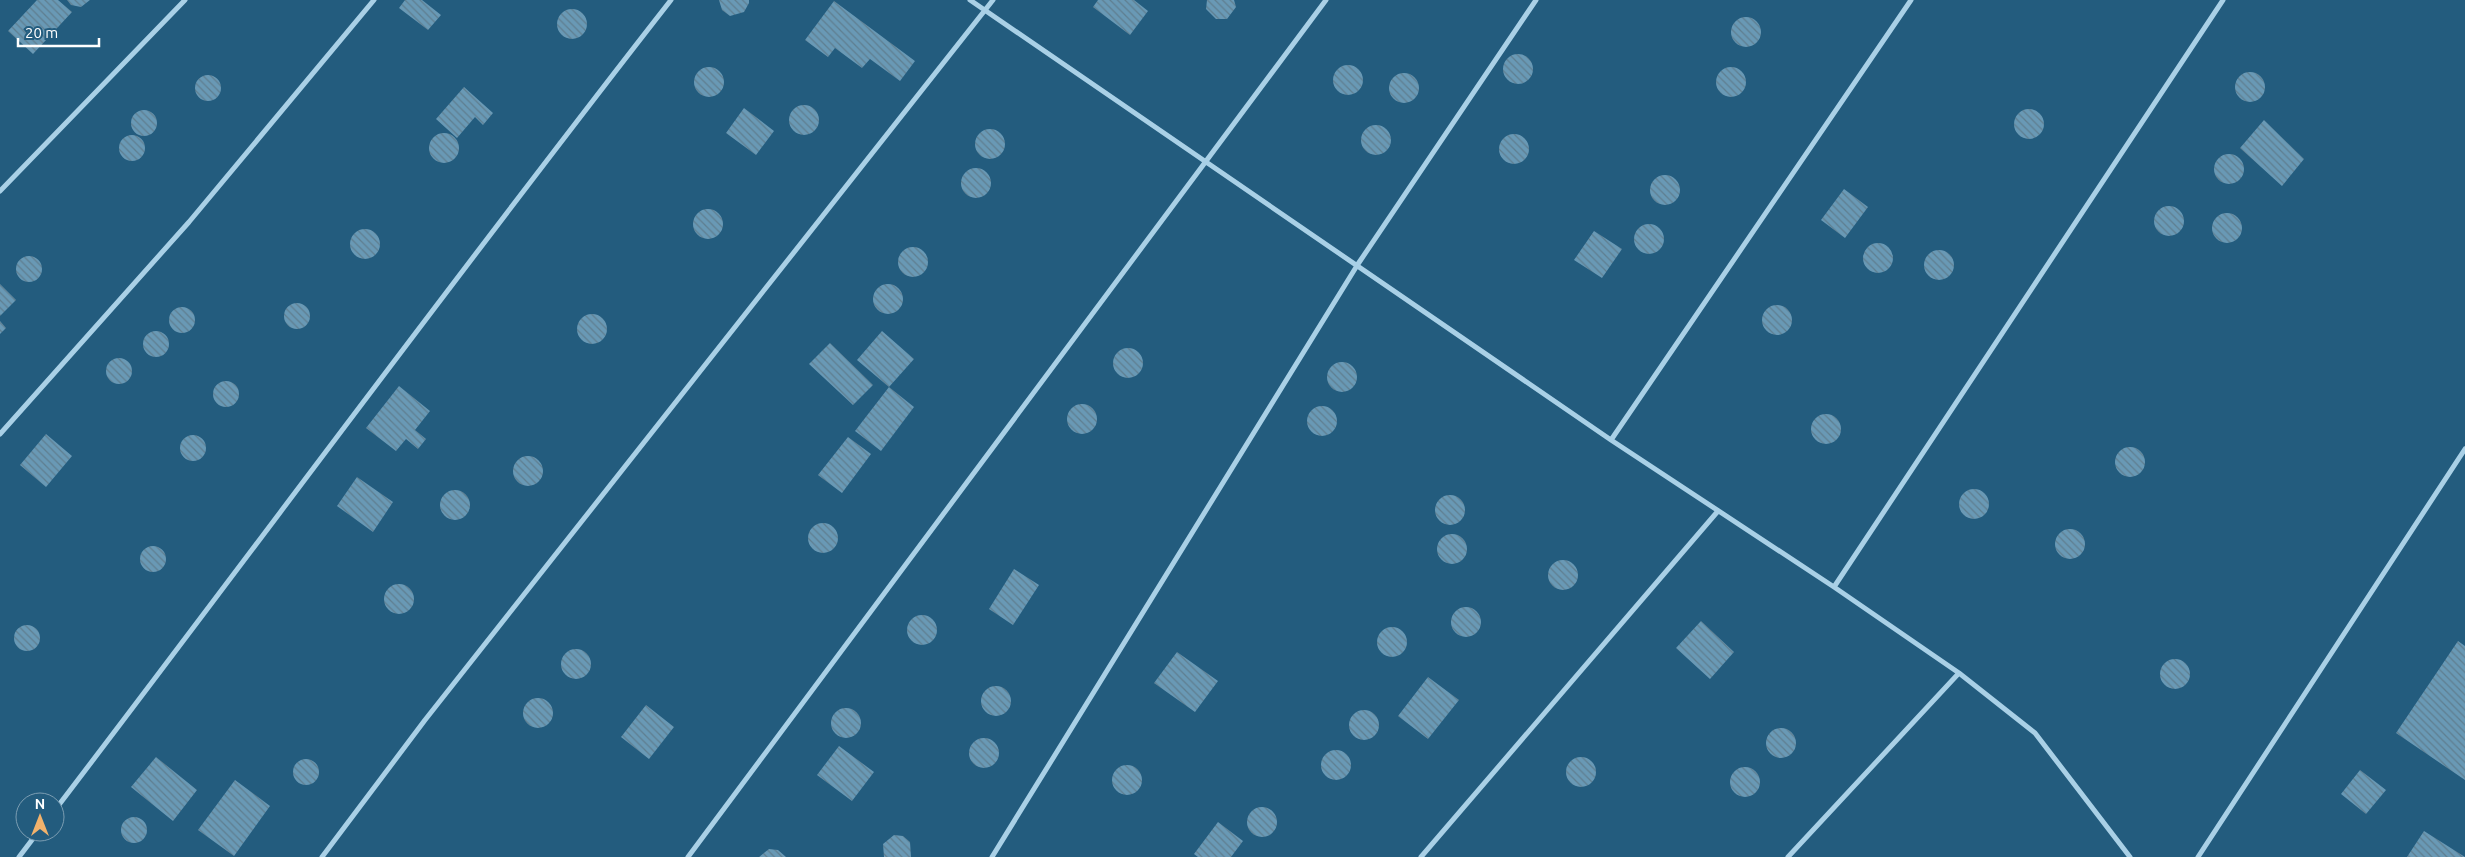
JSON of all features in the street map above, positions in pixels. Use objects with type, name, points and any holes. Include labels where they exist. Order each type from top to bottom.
[{"type":"street","points":[[0,190],[186,0]]},
{"type":"street","points":[[0,434],[189,222],[374,0]]},
{"type":"street","points":[[65,797],[272,526],[517,197],[671,0]]},
{"type":"street","points":[[970,0],[1358,264],[1611,440],[1834,587],[1959,673],[2035,733],[2130,857]]},
{"type":"street","points":[[322,857],[426,720],[993,0]]},
{"type":"street","points":[[688,857],[1326,0]]},
{"type":"street","points":[[992,857],[1358,264],[1536,0]]},
{"type":"street","points":[[1611,440],[1911,0]]},
{"type":"street","points":[[1834,587],[2223,0]]},
{"type":"street","points":[[2198,857],[2465,450]]},
{"type":"street","points":[[1422,857],[1718,511]]},
{"type":"street","points":[[1788,857],[1959,673]]},
{"type":"street","points":[[19,857],[30,842]]},
{"type":"building","points":[[37,0],[58,0],[72,12],[33,54],[8,31]]},
{"type":"building","points":[[67,0],[90,0],[81,7],[71,5]]},
{"type":"building","points":[[405,0],[422,0],[441,15],[428,30],[399,8]]},
{"type":"building","points":[[719,0],[749,0],[749,3],[744,12],[730,16],[722,10]]},
{"type":"building","points":[[1098,0],[1134,0],[1148,11],[1130,35],[1093,7]]},
{"type":"building","points":[[1207,0],[1234,0],[1236,7],[1227,19],[1216,19],[1206,9]]},
{"type":"building","points":[[834,1],[915,61],[900,81],[870,59],[862,68],[835,48],[828,57],[805,40]]},
{"type":"building","points":[[572,9],[583,13],[587,24],[583,35],[572,39],[561,35],[557,24],[561,13]]},
{"type":"building","points":[[1746,17],[1757,21],[1761,32],[1757,43],[1746,47],[1735,43],[1731,32],[1735,21]]},
{"type":"building","points":[[1518,54],[1529,58],[1533,69],[1529,80],[1518,84],[1507,80],[1503,69],[1507,58]]},
{"type":"building","points":[[1348,65],[1359,69],[1363,80],[1359,91],[1348,95],[1337,91],[1333,80],[1337,69]]},
{"type":"building","points":[[709,67],[720,71],[724,82],[720,93],[709,97],[698,93],[694,82],[698,71]]},
{"type":"building","points":[[1731,67],[1737,68],[1745,76],[1745,88],[1737,96],[1731,97],[1725,96],[1717,88],[1716,82],[1717,76],[1725,68]]},
{"type":"building","points":[[2250,72],[2261,76],[2265,87],[2261,98],[2250,102],[2239,98],[2235,87],[2239,76]]},
{"type":"building","points":[[1404,73],[1415,77],[1419,88],[1415,99],[1404,103],[1393,99],[1389,88],[1393,77]]},
{"type":"building","points":[[208,75],[217,79],[221,88],[217,97],[208,101],[199,97],[195,88],[199,79]]},
{"type":"building","points":[[464,87],[493,113],[483,125],[475,117],[457,138],[436,119]]},
{"type":"building","points":[[804,105],[815,109],[819,120],[815,131],[804,135],[793,131],[789,120],[793,109]]},
{"type":"building","points":[[744,108],[774,131],[756,155],[726,133]]},
{"type":"building","points":[[2029,109],[2040,113],[2044,124],[2040,135],[2029,139],[2018,135],[2014,124],[2018,113]]},
{"type":"building","points":[[144,110],[153,114],[157,123],[153,132],[144,136],[135,132],[131,123],[135,114]]},
{"type":"building","points":[[2264,120],[2304,159],[2282,186],[2240,148]]},
{"type":"building","points":[[1376,125],[1382,126],[1390,134],[1390,146],[1382,154],[1376,155],[1370,154],[1362,146],[1361,140],[1362,134],[1370,126]]},
{"type":"building","points":[[990,129],[996,130],[1004,138],[1004,150],[996,158],[990,159],[984,158],[976,150],[975,144],[976,138],[984,130]]},
{"type":"building","points":[[444,133],[450,134],[458,142],[458,154],[450,162],[444,163],[438,162],[430,154],[429,148],[430,142],[438,134]]},
{"type":"building","points":[[1514,134],[1525,138],[1529,149],[1525,160],[1514,164],[1503,160],[1499,149],[1503,138]]},
{"type":"building","points":[[132,135],[141,139],[145,148],[141,157],[132,161],[123,157],[119,148],[123,139]]},
{"type":"building","points":[[2229,154],[2240,158],[2244,169],[2240,180],[2229,184],[2218,180],[2214,169],[2218,158]]},
{"type":"building","points":[[976,168],[987,172],[991,183],[987,194],[976,198],[965,194],[961,183],[965,172]]},
{"type":"building","points":[[1665,175],[1671,176],[1679,184],[1679,196],[1671,204],[1665,205],[1659,204],[1651,196],[1650,190],[1651,184],[1659,176]]},
{"type":"building","points":[[1844,189],[1868,207],[1845,238],[1821,220]]},
{"type":"building","points":[[2169,206],[2180,210],[2184,221],[2180,232],[2169,236],[2158,232],[2154,221],[2158,210]]},
{"type":"building","points":[[708,209],[719,213],[723,224],[719,235],[708,239],[697,235],[693,224],[697,213]]},
{"type":"building","points":[[2227,213],[2238,217],[2242,228],[2238,239],[2227,243],[2216,239],[2212,228],[2216,217]]},
{"type":"building","points":[[1649,224],[1660,228],[1664,239],[1660,250],[1649,254],[1638,250],[1634,239],[1638,228]]},
{"type":"building","points":[[365,229],[371,230],[379,238],[379,250],[371,258],[365,259],[359,258],[351,250],[350,244],[351,238],[359,230]]},
{"type":"building","points":[[1594,231],[1622,249],[1602,278],[1574,260]]},
{"type":"building","points":[[1878,243],[1884,244],[1892,252],[1892,264],[1884,272],[1878,273],[1872,272],[1864,264],[1863,258],[1864,252],[1872,244]]},
{"type":"building","points":[[913,247],[924,251],[928,262],[924,273],[913,277],[902,273],[898,262],[902,251]]},
{"type":"building","points":[[1939,250],[1950,254],[1954,265],[1950,276],[1939,280],[1928,276],[1924,265],[1928,254]]},
{"type":"building","points":[[29,256],[38,260],[42,269],[38,278],[29,282],[20,278],[16,269],[20,260]]},
{"type":"building","points":[[0,284],[16,300],[0,316]]},
{"type":"building","points":[[888,284],[894,285],[902,293],[902,305],[894,313],[888,314],[882,313],[874,305],[873,299],[874,293],[882,285]]},
{"type":"building","points":[[297,303],[306,307],[310,316],[306,325],[297,329],[288,325],[284,316],[288,307]]},
{"type":"building","points":[[1777,305],[1783,306],[1791,314],[1791,326],[1783,334],[1777,335],[1771,334],[1763,326],[1762,320],[1763,314],[1771,306]]},
{"type":"building","points":[[182,307],[191,311],[195,320],[191,329],[182,333],[173,329],[169,320],[173,311]]},
{"type":"building","points":[[592,314],[603,318],[607,329],[603,340],[592,344],[581,340],[577,329],[581,318]]},
{"type":"building","points":[[0,321],[6,328],[0,334]]},
{"type":"building","points":[[156,331],[165,335],[169,344],[165,353],[156,357],[147,353],[143,344],[147,335]]},
{"type":"building","points":[[882,331],[914,359],[889,387],[857,360]]},
{"type":"building","points":[[830,343],[873,385],[853,405],[809,364]]},
{"type":"building","points":[[1128,348],[1139,352],[1143,363],[1139,374],[1128,378],[1117,374],[1113,363],[1117,352]]},
{"type":"building","points":[[119,358],[128,362],[132,371],[128,380],[119,384],[110,380],[106,371],[110,362]]},
{"type":"building","points":[[1342,362],[1353,366],[1357,377],[1353,388],[1342,392],[1331,388],[1327,377],[1331,366]]},
{"type":"building","points":[[226,381],[235,385],[239,394],[235,403],[226,407],[217,403],[213,394],[217,385]]},
{"type":"building","points":[[399,386],[430,411],[415,430],[426,439],[418,449],[406,439],[396,451],[366,428]]},
{"type":"building","points":[[889,387],[914,407],[881,451],[855,431]]},
{"type":"building","points":[[1082,404],[1093,408],[1097,419],[1093,430],[1082,434],[1071,430],[1067,419],[1071,408]]},
{"type":"building","points":[[1322,406],[1328,407],[1336,415],[1336,427],[1328,435],[1322,436],[1316,435],[1308,427],[1307,421],[1308,415],[1316,407]]},
{"type":"building","points":[[1826,414],[1832,415],[1840,423],[1840,435],[1832,443],[1826,444],[1820,443],[1812,435],[1811,429],[1812,423],[1820,415]]},
{"type":"building","points":[[46,434],[72,456],[46,487],[20,465]]},
{"type":"building","points":[[193,435],[202,439],[206,448],[202,457],[193,461],[184,457],[180,448],[184,439]]},
{"type":"building","points":[[848,437],[871,454],[842,493],[818,475]]},
{"type":"building","points":[[2130,447],[2141,451],[2145,462],[2141,473],[2130,477],[2119,473],[2115,462],[2119,451]]},
{"type":"building","points":[[528,456],[539,460],[543,471],[539,482],[528,486],[517,482],[513,471],[517,460]]},
{"type":"building","points":[[357,477],[393,502],[373,532],[337,506]]},
{"type":"building","points":[[1974,489],[1985,493],[1989,504],[1985,515],[1974,519],[1963,515],[1959,504],[1963,493]]},
{"type":"building","points":[[455,490],[461,491],[469,499],[469,511],[461,519],[455,520],[449,519],[441,511],[440,505],[441,499],[449,491]]},
{"type":"building","points":[[1450,495],[1461,499],[1465,510],[1461,521],[1450,525],[1439,521],[1435,510],[1439,499]]},
{"type":"building","points":[[823,523],[834,527],[838,538],[834,549],[823,553],[812,549],[808,538],[812,527]]},
{"type":"building","points":[[2070,529],[2081,533],[2085,544],[2081,555],[2070,559],[2059,555],[2055,544],[2059,533]]},
{"type":"building","points":[[1452,534],[1463,538],[1467,549],[1463,560],[1452,564],[1441,560],[1437,549],[1441,538]]},
{"type":"building","points":[[153,546],[162,550],[166,559],[162,568],[153,572],[144,568],[140,559],[144,550]]},
{"type":"building","points":[[1563,560],[1569,561],[1577,569],[1577,581],[1569,589],[1563,590],[1557,589],[1549,581],[1548,575],[1549,569],[1557,561]]},
{"type":"building","points":[[1014,569],[1039,585],[1013,625],[989,609]]},
{"type":"building","points":[[399,584],[405,585],[413,593],[413,605],[405,613],[399,614],[393,613],[385,605],[384,599],[385,593],[393,585]]},
{"type":"building","points":[[1466,607],[1477,611],[1481,622],[1477,633],[1466,637],[1455,633],[1451,622],[1455,611]]},
{"type":"building","points":[[922,615],[928,616],[936,624],[936,636],[928,644],[922,645],[916,644],[908,636],[907,630],[908,624],[916,616]]},
{"type":"building","points":[[1701,621],[1734,652],[1710,679],[1676,648]]},
{"type":"building","points":[[27,625],[36,629],[40,638],[36,647],[27,651],[18,647],[14,638],[18,629]]},
{"type":"building","points":[[1392,627],[1403,631],[1407,642],[1403,653],[1392,657],[1381,653],[1377,642],[1381,631]]},
{"type":"building","points":[[2458,641],[2465,646],[2465,780],[2396,733]]},
{"type":"building","points":[[576,649],[587,653],[591,664],[587,675],[576,679],[565,675],[561,664],[565,653]]},
{"type":"building","points":[[1177,652],[1218,681],[1195,712],[1154,683]]},
{"type":"building","points":[[2175,659],[2186,663],[2190,674],[2186,685],[2175,689],[2164,685],[2160,674],[2164,663]]},
{"type":"building","points":[[1428,677],[1459,700],[1428,739],[1398,716]]},
{"type":"building","points":[[996,686],[1002,687],[1010,695],[1010,707],[1002,715],[996,716],[990,715],[982,707],[981,701],[982,695],[990,687]]},
{"type":"building","points":[[538,698],[549,702],[553,713],[549,724],[538,728],[527,724],[523,713],[527,702]]},
{"type":"building","points":[[646,705],[674,727],[649,759],[621,737]]},
{"type":"building","points":[[846,708],[852,709],[860,717],[860,729],[852,737],[846,738],[840,737],[832,729],[831,723],[832,717],[840,709]]},
{"type":"building","points":[[1364,710],[1370,711],[1378,719],[1378,731],[1370,739],[1364,740],[1358,739],[1350,731],[1349,725],[1350,719],[1358,711]]},
{"type":"building","points":[[1781,728],[1792,732],[1796,743],[1792,754],[1781,758],[1770,754],[1766,743],[1770,732]]},
{"type":"building","points":[[984,738],[995,742],[999,753],[995,764],[984,768],[973,764],[969,753],[973,742]]},
{"type":"building","points":[[839,746],[874,772],[852,801],[817,775]]},
{"type":"building","points":[[1336,750],[1342,751],[1350,759],[1350,771],[1342,779],[1336,780],[1330,779],[1322,771],[1321,765],[1322,759],[1330,751]]},
{"type":"building","points":[[156,757],[197,790],[173,821],[131,787]]},
{"type":"building","points":[[1581,757],[1587,758],[1595,766],[1595,778],[1587,786],[1581,787],[1575,786],[1567,778],[1566,772],[1567,766],[1575,758]]},
{"type":"building","points":[[306,759],[315,763],[319,772],[315,781],[306,785],[297,781],[293,772],[297,763]]},
{"type":"building","points":[[1127,765],[1133,766],[1141,774],[1141,786],[1133,794],[1127,795],[1121,794],[1113,786],[1112,780],[1113,774],[1121,766]]},
{"type":"building","points":[[1745,767],[1756,771],[1760,782],[1756,793],[1745,797],[1734,793],[1730,782],[1734,771]]},
{"type":"building","points":[[2360,770],[2386,790],[2366,814],[2341,794]]},
{"type":"building","points":[[235,780],[270,806],[234,856],[198,830]]},
{"type":"building","points":[[1262,807],[1273,811],[1277,822],[1273,833],[1262,837],[1251,833],[1247,822],[1251,811]]},
{"type":"building","points":[[134,817],[143,821],[147,830],[143,839],[134,843],[125,839],[121,830],[125,821]]},
{"type":"building","points":[[1218,822],[1243,841],[1231,857],[1198,857],[1194,854]]},
{"type":"building","points":[[2424,831],[2465,857],[2407,857]]},
{"type":"building","points":[[894,835],[903,836],[910,842],[911,857],[884,857],[883,844]]},
{"type":"building","points":[[769,849],[778,850],[786,857],[759,857]]}]
